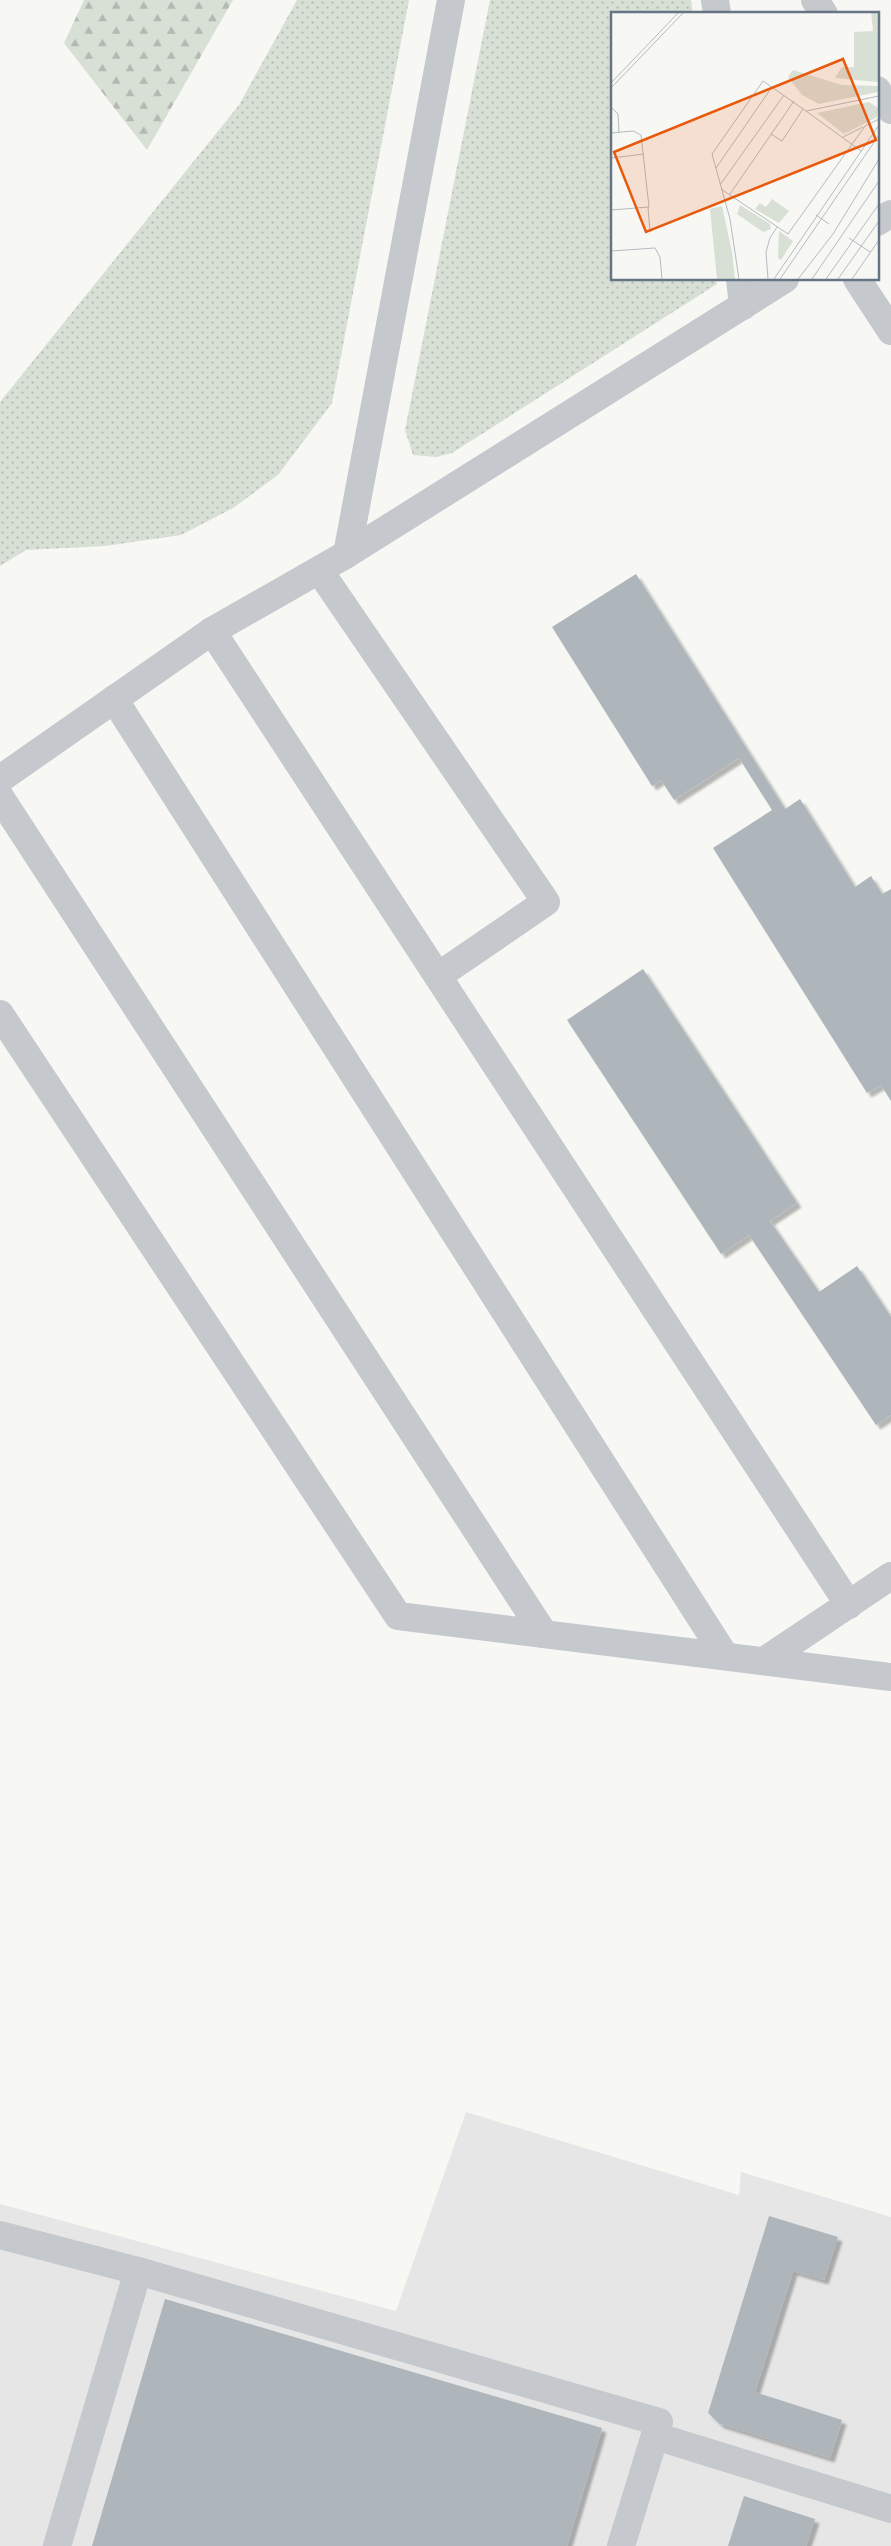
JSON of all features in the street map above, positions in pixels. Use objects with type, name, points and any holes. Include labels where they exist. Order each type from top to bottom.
[{"type":"street","points":[[347,554],[451,0]]},
{"type":"street","points":[[815,0],[823,12]]},
{"type":"street","points":[[878,91],[891,110]]},
{"type":"street","points":[[878,221],[891,214]]},
{"type":"street","points":[[740,280],[743,306]]},
{"type":"street","points":[[0,779],[212,631],[347,554],[783,280]]},
{"type":"street","points":[[858,280],[891,330]]},
{"type":"street","points":[[319,570],[546,902],[438,976]]},
{"type":"street","points":[[212,631],[849,1605]]},
{"type":"street","points":[[114,699],[726,1656]]},
{"type":"street","points":[[0,798],[544,1634]]},
{"type":"street","points":[[0,1014],[398,1616],[891,1677]]},
{"type":"street","points":[[764,1661],[891,1576]]},
{"type":"street","points":[[0,2235],[138,2271],[659,2422],[621,2546]]},
{"type":"street","points":[[57,2546],[138,2271]]},
{"type":"street","points":[[655,2436],[891,2509]]},
{"type":"shaded area","points":[[466,2112],[739,2195],[741,2172],[891,2217],[891,2546],[0,2546],[0,2204],[396,2311]]},
{"type":"green space","points":[[84,0],[233,0],[147,150],[64,43]]},
{"type":"green space","points":[[297,0],[409,0],[332,403],[278,475],[233,508],[181,535],[105,546],[26,550],[0,566],[0,402],[239,105]]},
{"type":"green space","points":[[490,0],[691,0],[693,12],[611,12],[611,280],[716,280],[717,284],[452,453],[436,457],[413,455],[405,430]]},
{"type":"building","points":[[636,574],[785,809],[800,799],[855,887],[871,876],[882,894],[891,889],[891,1101],[881,1085],[867,1093],[713,848],[772,810],[739,758],[674,800],[661,780],[652,786],[552,627]]},
{"type":"building","points":[[643,969],[797,1203],[770,1221],[819,1292],[857,1266],[891,1317],[891,1415],[876,1425],[749,1235],[721,1254],[567,1020]]},
{"type":"building","points":[[769,2216],[838,2237],[824,2280],[793,2271],[755,2392],[842,2420],[830,2458],[720,2424],[708,2413]]},
{"type":"building","points":[[165,2299],[602,2428],[567,2546],[92,2546]]},
{"type":"building","points":[[744,2496],[815,2519],[806,2546],[728,2546]]}]
